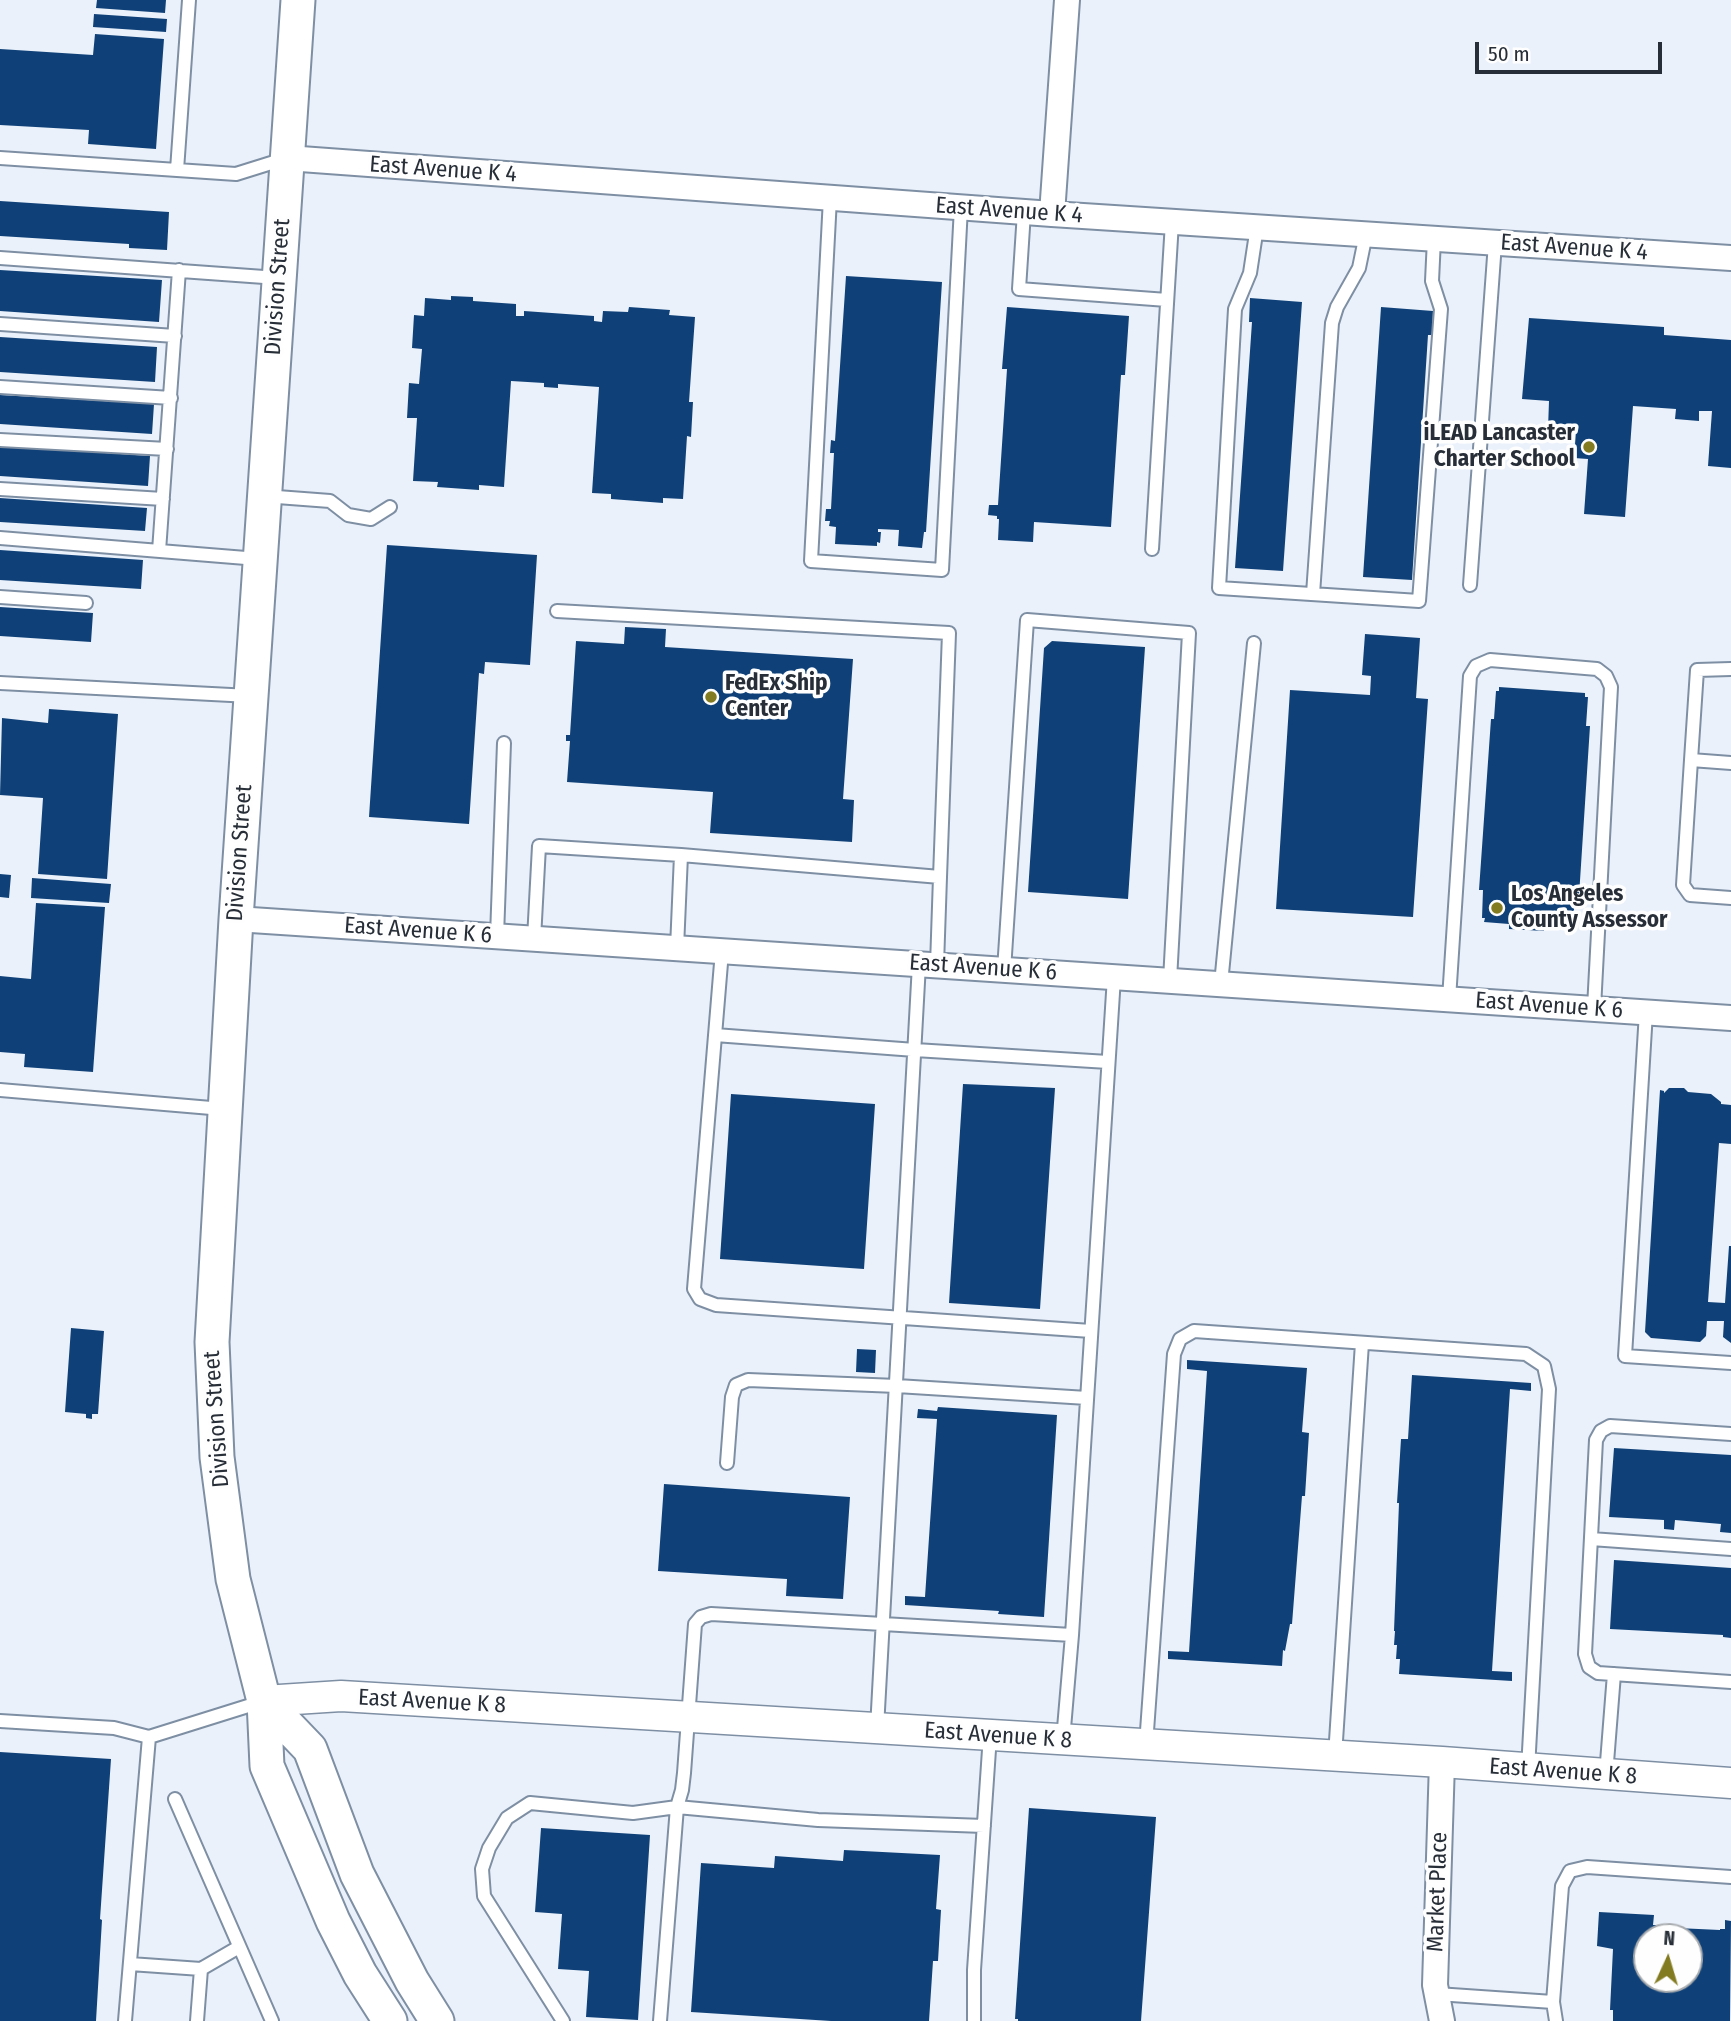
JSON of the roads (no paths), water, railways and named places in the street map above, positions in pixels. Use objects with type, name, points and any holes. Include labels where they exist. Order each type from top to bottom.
[{"type":"main road","name":"Division Street","points":[[298,0],[236,919],[212,1342],[217,1457],[233,1579],[264,1701],[267,1766],[332,1921],[360,1975],[390,2021]]},
{"type":"main road","points":[[264,1701],[310,1749],[357,1874],[412,1981],[437,2021]]},
{"type":"street","points":[[1052,214],[1067,0]]},
{"type":"street","name":"East Avenue K 4","points":[[287,159],[1052,214],[1731,258]]},
{"type":"street","name":"East Avenue K 6","points":[[236,919],[1731,1018]]},
{"type":"street","name":"East Avenue K 8","points":[[264,1701],[341,1696],[1442,1762],[1731,1783]]},
{"type":"street","name":"Market Place","points":[[1442,1762],[1435,1985],[1442,2021]]},
{"type":"lane","points":[[177,170],[189,0]]},
{"type":"lane","points":[[0,158],[236,174],[287,159]]},
{"type":"lane","points":[[830,198],[811,561],[942,570],[961,207]]},
{"type":"lane","points":[[1024,212],[1018,289],[1167,300]]},
{"type":"lane","points":[[1152,549],[1172,222]]},
{"type":"lane","points":[[1257,227],[1250,273],[1235,309],[1219,588],[1419,601],[1441,309],[1432,281],[1434,239]]},
{"type":"lane","points":[[1313,594],[1332,323],[1337,307],[1359,268],[1366,234]]},
{"type":"lane","points":[[1470,585],[1495,243]]},
{"type":"lane","points":[[0,258],[279,278]]},
{"type":"lane","points":[[159,551],[180,271]]},
{"type":"lane","points":[[0,324],[175,336]]},
{"type":"lane","points":[[0,387],[171,398]]},
{"type":"lane","points":[[0,440],[167,449]]},
{"type":"lane","points":[[0,489],[163,499]]},
{"type":"lane","points":[[264,496],[330,501],[348,514],[370,519],[390,507]]},
{"type":"lane","points":[[0,538],[260,559]]},
{"type":"lane","points":[[0,597],[86,603]]},
{"type":"lane","points":[[557,611],[949,633],[940,877],[915,1050],[877,1729]]},
{"type":"lane","points":[[1004,970],[1027,620],[1189,634],[1170,981]]},
{"type":"lane","points":[[1221,984],[1254,643]]},
{"type":"lane","points":[[1449,999],[1470,676],[1476,666],[1490,660],[1597,669],[1606,676],[1611,687],[1594,1009]]},
{"type":"lane","points":[[1731,669],[1697,670],[1683,885],[1690,895],[1731,898]]},
{"type":"lane","points":[[0,683],[251,696]]},
{"type":"lane","points":[[497,936],[504,743]]},
{"type":"lane","points":[[1691,760],[1731,763]]},
{"type":"lane","points":[[534,939],[539,846],[940,877]]},
{"type":"lane","points":[[677,948],[681,855]]},
{"type":"lane","points":[[722,951],[694,1289],[700,1299],[716,1306],[1091,1331]]},
{"type":"lane","points":[[1063,1740],[1114,977]]},
{"type":"lane","points":[[1646,1012],[1625,1356],[1731,1363]]},
{"type":"lane","points":[[715,1035],[1108,1062]]},
{"type":"lane","points":[[0,1090],[225,1109]]},
{"type":"lane","points":[[1146,1745],[1174,1354],[1180,1339],[1194,1331],[1526,1354],[1544,1366],[1549,1389],[1528,1769]]},
{"type":"lane","points":[[1335,1756],[1362,1343]]},
{"type":"lane","points":[[727,1463],[732,1397],[736,1385],[748,1380],[1087,1398]]},
{"type":"lane","points":[[1731,1434],[1610,1426],[1601,1431],[1596,1440],[1585,1654],[1589,1667],[1598,1673],[1731,1682]]},
{"type":"lane","points":[[1591,1539],[1731,1549]]},
{"type":"lane","points":[[660,2021],[695,1625],[701,1616],[711,1614],[1072,1635]]},
{"type":"lane","points":[[1606,1775],[1614,1674]]},
{"type":"lane","points":[[0,1721],[114,1728],[149,1737],[264,1701]]},
{"type":"lane","points":[[974,2021],[974,1970],[990,1735]]},
{"type":"lane","points":[[125,2021],[149,1737]]},
{"type":"lane","points":[[175,1799],[272,2021]]},
{"type":"lane","points":[[563,2021],[484,1896],[482,1869],[489,1848],[507,1818],[530,1803],[633,1813],[677,1807],[818,1820],[984,1826]]},
{"type":"lane","points":[[1556,2021],[1553,2002],[1562,1886],[1570,1871],[1587,1867],[1731,1877]]},
{"type":"lane","points":[[130,1964],[201,1969],[239,1947]]},
{"type":"lane","points":[[197,2021],[201,1969]]},
{"type":"lane","points":[[1437,1994],[1553,2002]]},
{"type":"place","name":"iLEAD Lancaster Charter School","points":[[1589,447]]},
{"type":"place","name":"FedEx Ship Center","points":[[711,697]]},
{"type":"place","name":"Los Angeles County Assessor","points":[[1497,908]]}]
